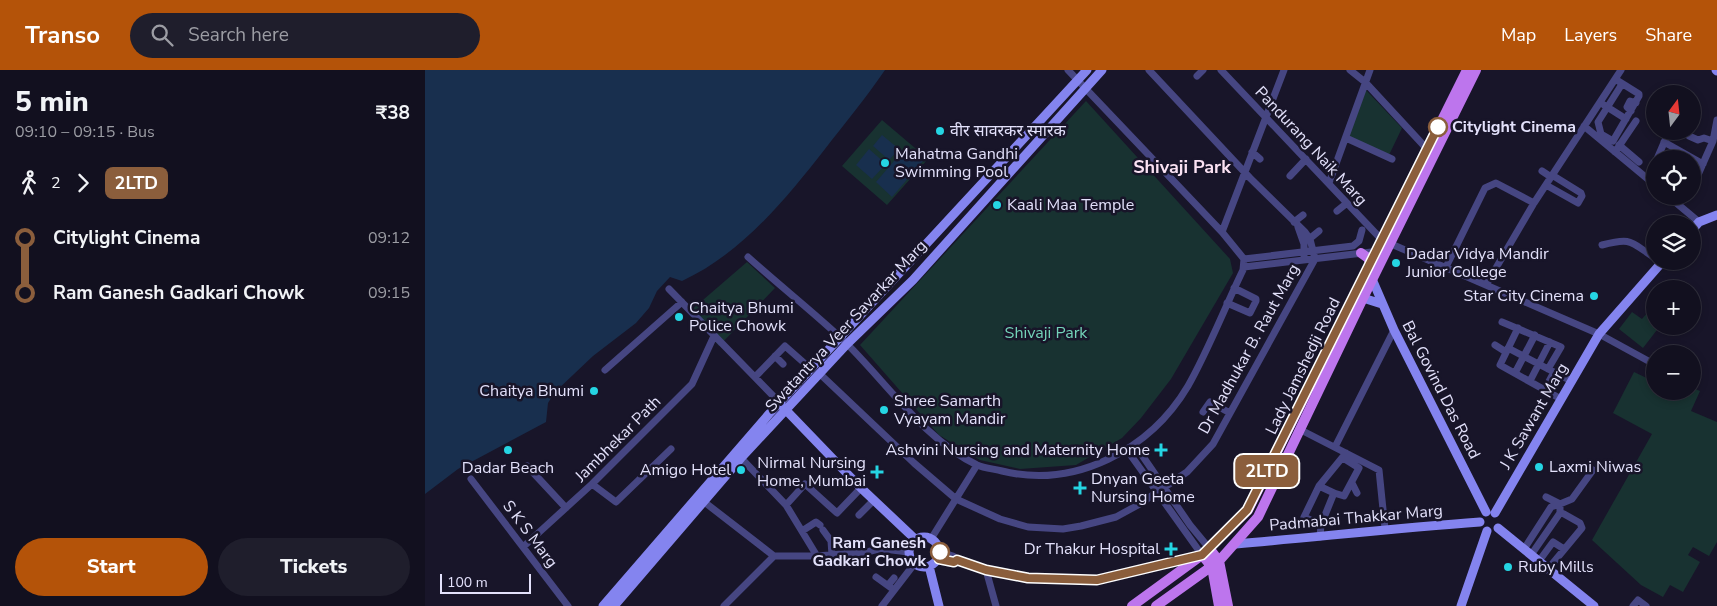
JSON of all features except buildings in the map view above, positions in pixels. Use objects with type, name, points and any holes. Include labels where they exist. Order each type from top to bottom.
[{"type":"main road","name":"Swatantrya Veer Savarkar Marg","points":[[615,605],[638,581],[656,556],[741,458],[820,374],[844,341],[1087,70]]},
{"type":"main road","name":"Swatantrya Veer Savarkar Marg","points":[[603,606],[780,403],[811,370],[913,280],[1102,70]]},
{"type":"main road","name":"Lady Jamshedji Road","points":[[1155,606],[1215,564],[1236,544],[1258,517],[1372,279],[1384,246],[1427,149],[1467,70]]},
{"type":"main road","name":"Lady Jamshedji Road","points":[[1132,606],[1205,551],[1247,510],[1371,264],[1384,246],[1476,70]]},
{"type":"main road","points":[[1701,223],[1717,216]]},
{"type":"main road","points":[[1356,251],[1368,258],[1371,264]]},
{"type":"main road","name":"J K Sawant Marg","points":[[1490,513],[1599,334],[1652,270]]},
{"type":"main road","name":"Bal Govind Das Road","points":[[1372,279],[1394,330],[1490,513]]},
{"type":"main road","points":[[1363,298],[1382,304]]},
{"type":"main road","points":[[780,403],[861,488],[869,503],[902,529],[911,545],[915,563],[929,566]]},
{"type":"main road","points":[[1487,531],[1480,522],[1481,517],[1490,513],[1500,520],[1498,528]]},
{"type":"main road","name":"Padmabai Thakkar Marg","points":[[1236,544],[1385,529],[1480,522]]},
{"type":"main road","points":[[1498,528],[1594,606]]},
{"type":"main road","points":[[1487,531],[1498,528]]},
{"type":"main road","points":[[1461,606],[1487,531]]},
{"type":"main road","points":[[911,545],[923,537],[931,539],[939,556],[929,566]]},
{"type":"main road","points":[[1205,551],[1215,564],[1228,606]]},
{"type":"main road","points":[[1215,564],[1219,606]]},
{"type":"main road","points":[[929,566],[939,606]]},
{"type":"street","points":[[1068,70],[1222,232],[1244,263]]},
{"type":"street","points":[[1149,70],[1245,172],[1253,176],[1296,225],[1310,238]]},
{"type":"street","points":[[1197,76],[1203,70]]},
{"type":"street","name":"Pandurang Naik Marg","points":[[1221,70],[1329,183],[1384,246]]},
{"type":"street","points":[[1222,232],[1284,70]]},
{"type":"street","points":[[1350,70],[1365,82],[1427,149]]},
{"type":"street","points":[[1329,183],[1370,70]]},
{"type":"street","points":[[1486,284],[1533,203],[1549,187],[1584,126],[1621,70]]},
{"type":"street","points":[[1615,79],[1639,94],[1614,140],[1611,140],[1601,134],[1598,125],[1622,84]]},
{"type":"street","points":[[1599,103],[1626,119]]},
{"type":"street","points":[[1701,168],[1713,141],[1717,120]]},
{"type":"street","points":[[1617,148],[1636,121]]},
{"type":"street","points":[[1584,126],[1617,148],[1640,160],[1635,168]]},
{"type":"street","points":[[1345,138],[1392,159]]},
{"type":"street","points":[[1701,139],[1713,141]]},
{"type":"street","points":[[1661,150],[1664,142],[1703,164]]},
{"type":"street","points":[[1617,148],[1646,177]]},
{"type":"street","points":[[1252,152],[1261,159]]},
{"type":"street","points":[[1290,176],[1306,159]]},
{"type":"street","points":[[1542,171],[1582,196],[1575,203],[1549,187]]},
{"type":"street","points":[[1446,267],[1485,188],[1496,183],[1533,203]]},
{"type":"street","points":[[1337,210],[1347,203]]},
{"type":"street","points":[[1677,205],[1686,215]]},
{"type":"street","points":[[1296,225],[1303,215]]},
{"type":"street","points":[[1296,225],[1304,252],[1315,259],[1384,246],[1446,267],[1486,284],[1599,334],[1646,360]]},
{"type":"street","points":[[1356,251],[1362,230]]},
{"type":"street","points":[[1304,252],[1310,238],[1319,231]]},
{"type":"street","name":"Dr Madhukar B. Raut Marg","points":[[820,374],[915,464],[956,499],[1000,519],[1028,527],[1063,529],[1116,517],[1157,493],[1187,472],[1213,444],[1315,259],[1310,238]]},
{"type":"street","points":[[1602,245],[1624,239],[1646,252]]},
{"type":"street","points":[[1244,263],[1313,251],[1356,251]]},
{"type":"street","points":[[748,257],[844,341],[936,438],[977,465],[1019,475],[1052,476],[1079,471],[1127,450],[1155,429],[1188,387],[1244,263]]},
{"type":"street","points":[[1227,303],[1250,313],[1256,301],[1256,299],[1234,288]]},
{"type":"street","points":[[669,289],[780,403]]},
{"type":"street","points":[[605,370],[682,302]]},
{"type":"street","points":[[1502,322],[1561,347],[1545,390]]},
{"type":"street","points":[[1518,328],[1500,364],[1561,398]]},
{"type":"street","points":[[1335,447],[1394,330]]},
{"type":"street","points":[[1515,373],[1535,335]]},
{"type":"street","name":"Jambhekar Path","points":[[523,547],[592,484],[692,384],[714,336]]},
{"type":"street","points":[[1530,381],[1551,342]]},
{"type":"street","points":[[755,377],[787,346],[811,370]]},
{"type":"street","points":[[1495,346],[1524,356],[1571,381]]},
{"type":"street","points":[[775,356],[783,364]]},
{"type":"street","points":[[1203,412],[1210,402],[1230,413]]},
{"type":"street","points":[[1299,429],[1335,447],[1359,468],[1344,496],[1319,486]]},
{"type":"street","points":[[1135,445],[1205,551]]},
{"type":"street","points":[[592,484],[616,502],[671,449]]},
{"type":"street","points":[[1127,450],[1157,493],[1205,551]]},
{"type":"street","points":[[1321,524],[1304,518],[1319,486],[1345,456]]},
{"type":"street","points":[[1345,456],[1379,470],[1385,529]]},
{"type":"street","points":[[741,458],[786,505],[817,556]]},
{"type":"street","points":[[931,539],[977,465]]},
{"type":"street","points":[[527,466],[566,508]]},
{"type":"street","points":[[1546,497],[1560,504],[1572,499],[1593,470]]},
{"type":"street","name":"S K S Marg","points":[[471,479],[568,606]]},
{"type":"street","points":[[786,505],[805,484],[837,513],[851,501],[861,488]]},
{"type":"street","points":[[1352,484],[1357,493]]},
{"type":"street","points":[[1320,537],[1321,524],[1333,493]]},
{"type":"street","points":[[703,501],[774,556],[817,556],[911,545]]},
{"type":"street","points":[[859,515],[869,503]]},
{"type":"street","points":[[1527,552],[1560,513],[1560,504]]},
{"type":"street","points":[[1548,569],[1582,526],[1564,514]]},
{"type":"street","points":[[802,530],[816,522],[822,527],[831,541],[832,554]]},
{"type":"street","points":[[1539,561],[1553,542],[1564,549]]},
{"type":"street","points":[[939,556],[953,556],[957,560],[986,570],[1028,578],[1097,580],[1205,551]]},
{"type":"street","points":[[724,606],[774,556]]},
{"type":"street","points":[[882,606],[892,584],[915,563]]},
{"type":"street","points":[[986,570],[996,606]]},
{"type":"street","points":[[877,576],[892,584]]},
{"type":"street","points":[[1633,606],[1638,600],[1646,606]]},
{"type":"green space","points":[[1365,89],[1402,128],[1389,155],[1349,137]]},
{"type":"green space","name":"Shivaji Park","points":[[1086,101],[1230,259],[1233,273],[1171,379],[1141,418],[1122,438],[1076,465],[1020,469],[980,460],[939,435],[860,345]]},
{"type":"green space","name":"Mahatma Gandhi Swimming Pool","points":[[882,120],[928,159],[887,205],[842,166]]},
{"type":"green space","points":[[747,262],[775,288],[719,346],[689,312]]},
{"type":"green space","points":[[1632,312],[1642,319],[1646,314],[1646,335],[1653,335],[1643,348],[1619,329]]},
{"type":"green space","points":[[1634,372],[1646,378],[1646,400],[1696,400],[1691,411],[1717,422],[1717,542],[1709,556],[1693,547],[1688,555],[1700,562],[1683,592],[1670,585],[1663,597],[1641,585],[1592,540],[1652,434],[1613,413]]},
{"type":"water","points":[[425,70],[885,70],[810,168],[761,224],[724,256],[704,269],[682,281],[670,277],[657,291],[649,308],[636,323],[593,356],[555,392],[548,403],[546,422],[458,469],[425,494]]},
{"type":"water","points":[[882,135],[899,149],[889,160],[873,146]]},
{"type":"water","points":[[906,147],[923,161],[892,197],[876,182]]},
{"type":"water","points":[[869,149],[886,164],[872,179],[856,165]]},
{"type":"bus line","name":"2LTD","points":[[940,552],[939,559],[954,562],[957,560],[986,570],[1014,576],[1097,580],[1202,555],[1247,510],[1438,127]]},
{"type":"place","name":"Citylight Cinema","points":[[1438,127]]},
{"type":"place","name":"वीर सावरकर स्मारक","points":[[940,131]]},
{"type":"place","name":"Mahatma Gandhi Swimming Pool","points":[[885,163]]},
{"type":"place","name":"Kaali Maa Temple","points":[[997,205]]},
{"type":"place","name":"Dadar Vidya Mandir Junior College","points":[[1396,263]]},
{"type":"place","name":"Star City Cinema","points":[[1594,296]]},
{"type":"place","name":"Chaitya Bhumi Police Chowk","points":[[679,317]]},
{"type":"place","name":"Chaitya Bhumi","points":[[594,391]]},
{"type":"place","name":"Shree Samarth Vyayam Mandir","points":[[884,410]]},
{"type":"place","name":"Dadar Beach","points":[[508,450]]},
{"type":"place","name":"Ashvini Nursing and Maternity Home","points":[[1161,450]]},
{"type":"place","name":"Laxmi Niwas","points":[[1539,467]]},
{"type":"place","name":"Amigo Hotel","points":[[741,470]]},
{"type":"place","name":"Nirmal Nursing Home, Mumbai","points":[[877,472]]},
{"type":"place","name":"Dnyan Geeta Nursing Home","points":[[1080,488]]},
{"type":"place","name":"Dr Thakur Hospital","points":[[1171,549]]},
{"type":"place","name":"Ram Ganesh Gadkari Chowk","points":[[940,552]]},
{"type":"place","name":"Ruby Mills","points":[[1508,567]]},
{"type":"district","name":"Shivaji Park","points":[[1182,167]]}]
